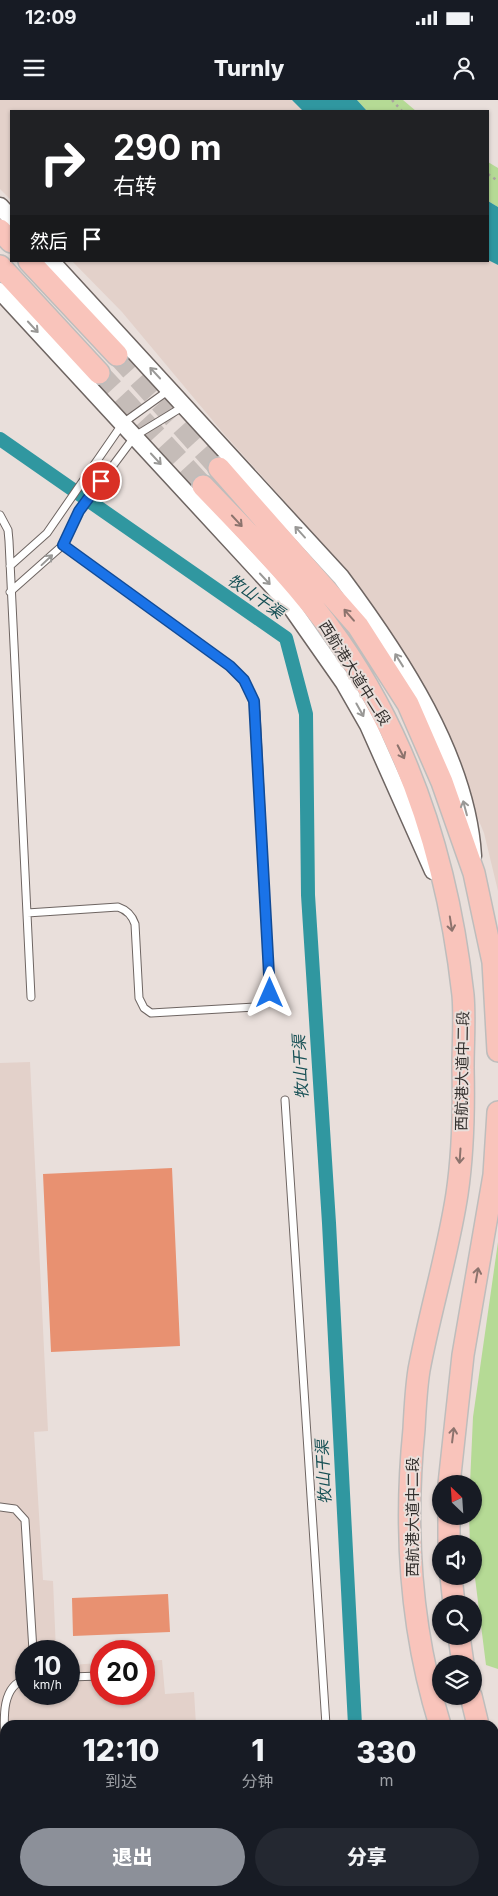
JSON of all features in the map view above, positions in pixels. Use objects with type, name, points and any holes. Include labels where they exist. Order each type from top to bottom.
[{"type":"main road","points":[[0,230],[10,241]]},
{"type":"main road","points":[[30,262],[117,355]]},
{"type":"main road","points":[[0,266],[99,373]]},
{"type":"main road","name":"西航港大道中二段","points":[[219,468],[358,626],[408,704],[442,782],[474,873],[493,962],[498,1051]]},
{"type":"main road","name":"西航港大道中二段","points":[[203,486],[293,581],[340,642],[376,703],[408,765],[429,823],[446,900],[463,996],[464,1105],[457,1194],[419,1373],[409,1481],[413,1600],[432,1698],[439,1720]]},
{"type":"main road","points":[[450,1475],[462,1355],[494,1174],[498,1112]]},
{"type":"main road","points":[[473,1705],[477,1720]]},
{"type":"street","points":[[0,206],[10,217]]},
{"type":"street","points":[[52,262],[341,577],[378,627],[413,683],[436,729],[460,787],[472,832],[474,873]]},
{"type":"street","points":[[0,292],[288,603],[318,642],[368,725],[446,900]]},
{"type":"lane","points":[[10,566],[47,533],[123,424],[170,389]]},
{"type":"lane","points":[[10,592],[63,545],[79,511],[135,436],[185,405]]},
{"type":"lane","points":[[0,515],[8,530],[31,997]]},
{"type":"lane","points":[[27,914],[118,907],[124,909],[132,917],[135,924],[140,998],[144,1008],[150,1012],[256,1007],[265,1002],[270,993],[256,712],[250,690],[230,666],[63,545]]},
{"type":"lane","points":[[285,1100],[326,1720]]},
{"type":"lane","points":[[0,1507],[15,1509],[25,1520],[32,1640]]},
{"type":"lane","points":[[5,1720],[5,1700],[15,1686]]},
{"type":"path","points":[[392,100],[401,110]]},
{"type":"shaded area","points":[[0,100],[292,100],[302,110],[10,110],[10,199],[0,189]]},
{"type":"shaded area","points":[[489,260],[498,265],[498,891],[484,833],[426,695],[332,554],[224,434],[122,312],[73,262]]},
{"type":"shaded area","points":[[30,1062],[48,1431],[34,1432],[43,1580],[53,1581],[56,1640],[15,1640],[15,1705],[80,1705],[80,1664],[90,1664],[90,1705],[155,1705],[155,1660],[162,1660],[165,1694],[194,1692],[196,1720],[0,1720],[0,1063]]},
{"type":"green space","points":[[357,100],[403,100],[415,110],[366,110]]},
{"type":"green space","points":[[489,163],[498,168],[498,207],[489,202]]},
{"type":"green space","points":[[498,1242],[498,1669],[486,1665],[482,1633],[482,1595],[477,1595],[476,1585],[482,1585],[482,1535],[470,1535],[469,1525],[482,1525],[482,1475],[470,1475],[473,1417]]},
{"type":"water","points":[[292,100],[357,100],[366,110],[302,110]]},
{"type":"water","points":[[489,202],[498,207],[498,265],[489,260]]},
{"type":"building","points":[[172,1168],[180,1346],[51,1352],[43,1174]]},
{"type":"building","points":[[168,1594],[170,1632],[73,1636],[72,1598]]},
{"type":"waterway","name":"牧山干渠","points":[[0,439],[286,638],[306,714],[308,895],[329,1223],[355,1720]]},
{"type":"tunnel","points":[[117,355],[219,468]]},
{"type":"tunnel","points":[[99,373],[203,486]]},
{"type":"route","points":[[101,481],[79,511],[63,545],[230,666],[244,680],[254,701],[270,993]]}]
